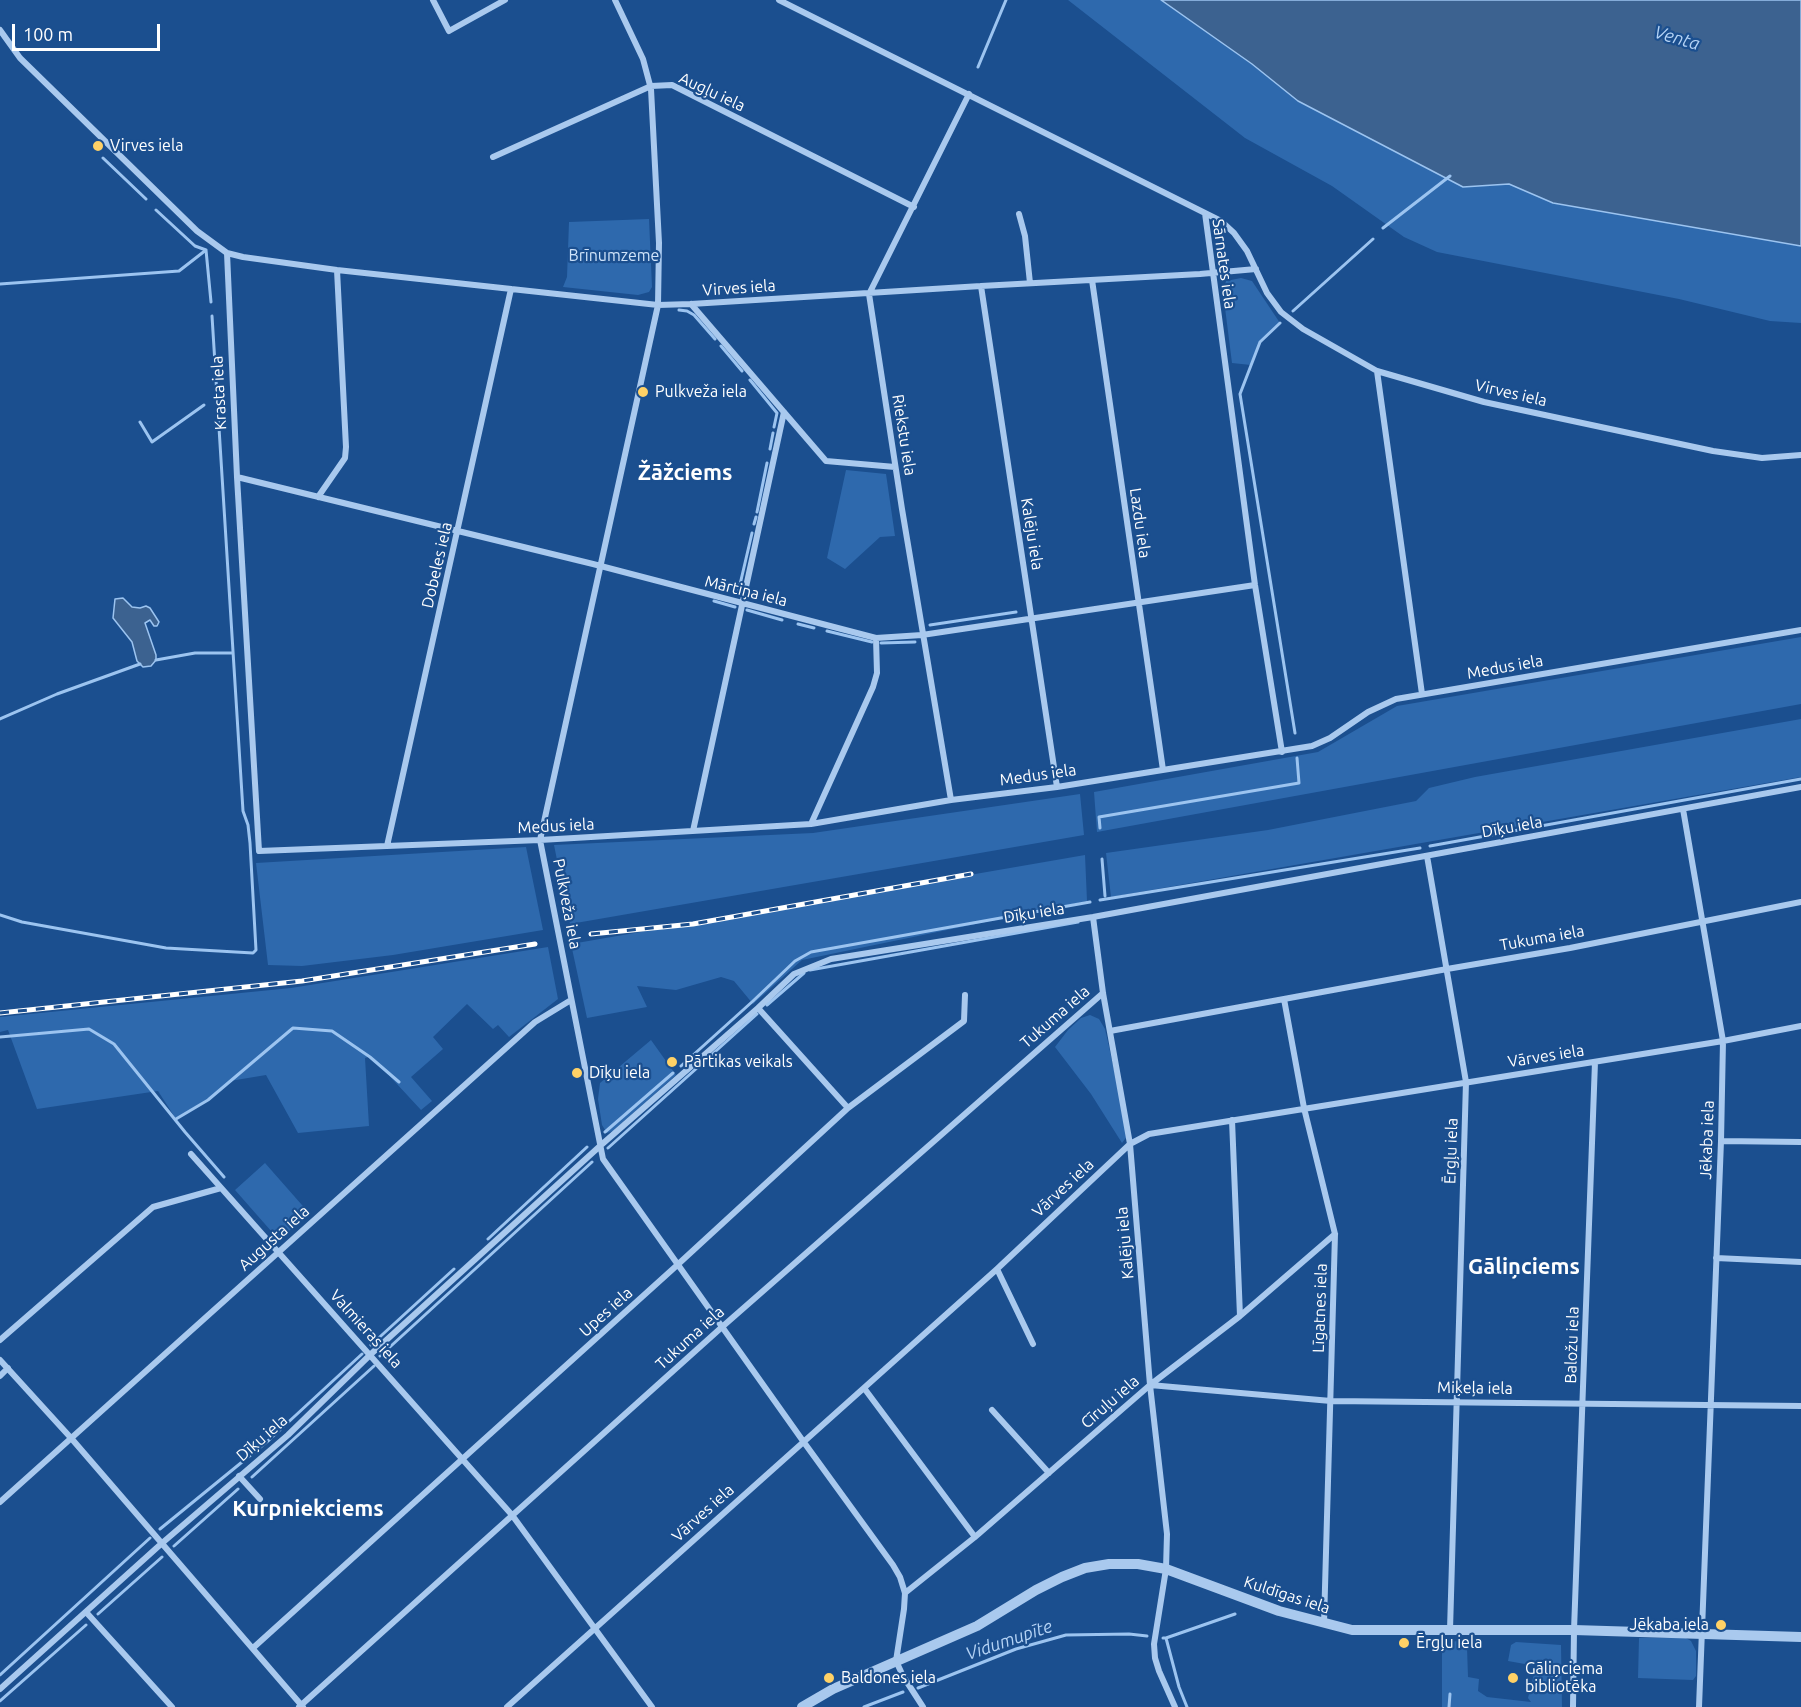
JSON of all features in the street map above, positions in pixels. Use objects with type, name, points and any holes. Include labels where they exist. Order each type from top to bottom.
[{"type":"street","points":[[433,0],[449,31],[504,0]]},
{"type":"street","name":"Pulkveža iela","points":[[615,0],[643,59],[651,86],[654,108],[659,243],[658,305],[540,840],[600,1146],[606,1165],[678,1265]]},
{"type":"street","name":"Sārnates iela","points":[[779,0],[1205,213],[1256,585],[1282,752]]},
{"type":"street","points":[[0,30],[20,57],[197,231],[227,253]]},
{"type":"street","name":"Augļu iela","points":[[651,86],[672,85],[914,207]]},
{"type":"street","points":[[493,157],[651,86]]},
{"type":"street","points":[[869,294],[969,94]]},
{"type":"street","name":"Virves iela","points":[[1205,213],[1234,233],[1248,251],[1267,293],[1281,312],[1303,329],[1377,371],[1484,402],[1713,451],[1762,458],[1801,455]]},
{"type":"street","points":[[1019,214],[1025,236],[1030,284]]},
{"type":"street","name":"Virves iela","points":[[227,253],[337,270],[658,305],[1212,274],[1256,269]]},
{"type":"street","name":"Krasta iela","points":[[227,253],[237,477],[259,850]]},
{"type":"street","points":[[318,497],[345,458],[346,447],[337,270]]},
{"type":"street","name":"Lazdu iela","points":[[1092,280],[1163,770]]},
{"type":"street","name":"Kalēju iela","points":[[981,286],[1057,787]]},
{"type":"street","name":"Dobeles iela","points":[[387,846],[511,289]]},
{"type":"street","name":"Riekstu iela","points":[[869,294],[922,636],[951,800]]},
{"type":"street","points":[[691,304],[826,460],[895,467]]},
{"type":"street","points":[[1377,371],[1422,694]]},
{"type":"street","points":[[693,831],[784,412]]},
{"type":"street","name":"Mārtiņa iela","points":[[237,477],[600,566],[876,638],[922,636],[1256,585]]},
{"type":"street","name":"Medus iela","points":[[259,850],[540,840],[811,824],[951,800],[1057,787],[1282,752],[1312,746],[1330,738],[1368,712],[1396,699],[1801,630]]},
{"type":"street","points":[[811,824],[873,687],[877,673],[876,638]]},
{"type":"street","name":"Dīķu iela","points":[[0,1689],[238,1476],[288,1435],[371,1354],[794,974],[831,959],[1093,917],[1801,787]]},
{"type":"street","name":"Jēkaba iela","points":[[1683,809],[1723,1041],[1699,1707]]},
{"type":"street","name":"Ērgļu iela","points":[[1427,856],[1466,1082],[1450,1630]]},
{"type":"street","name":"Tukuma iela","points":[[1110,1032],[1570,948],[1801,902]]},
{"type":"street","name":"Kalēju iela","points":[[1093,917],[1103,993],[1130,1144],[1150,1385],[1167,1534],[1166,1569],[1154,1644],[1155,1658],[1175,1707]]},
{"type":"street","name":"Tukuma iela","points":[[301,1706],[722,1327],[1103,993]]},
{"type":"street","name":"Upes iela","points":[[253,1648],[678,1265],[848,1108],[964,1021],[965,995]]},
{"type":"street","name":"Līgatnes iela","points":[[1284,999],[1304,1108],[1335,1234],[1324,1623]]},
{"type":"street","name":"Augusta iela","points":[[0,1502],[535,1022],[571,1000]]},
{"type":"street","points":[[758,1008],[848,1108]]},
{"type":"street","name":"Vārves iela","points":[[507,1707],[997,1269],[1130,1144],[1149,1134],[1723,1041],[1801,1026]]},
{"type":"street","name":"Baložu iela","points":[[1573,1707],[1595,1062]]},
{"type":"street","points":[[1232,1120],[1240,1316]]},
{"type":"street","points":[[1721,1141],[1801,1142]]},
{"type":"street","name":"Valmieras iela","points":[[191,1154],[512,1515],[652,1707]]},
{"type":"street","points":[[0,1340],[153,1207],[221,1188]]},
{"type":"street","name":"Cīruļu iela","points":[[905,1593],[975,1537],[1150,1385],[1240,1316],[1335,1234]]},
{"type":"street","points":[[1716,1258],[1801,1262]]},
{"type":"street","points":[[678,1265],[900,1577],[905,1593],[896,1661],[923,1707]]},
{"type":"street","points":[[997,1269],[1033,1344]]},
{"type":"street","points":[[0,1360],[71,1438],[301,1706]]},
{"type":"street","points":[[0,1376],[8,1368]]},
{"type":"street","name":"Miķeļa iela","points":[[1150,1385],[1330,1401],[1801,1406]]},
{"type":"street","points":[[864,1388],[975,1537]]},
{"type":"street","points":[[992,1410],[1049,1473]]},
{"type":"street","points":[[238,1476],[260,1499]]},
{"type":"street","name":"Kuldīgas iela","points":[[802,1707],[833,1689],[976,1626],[1036,1590],[1085,1568],[1109,1564],[1138,1564],[1166,1569],[1280,1611],[1352,1630],[1574,1630],[1801,1637]]},
{"type":"street","points":[[86,1612],[172,1707]]},
{"type":"green space","points":[[1068,0],[1161,0],[1252,64],[1298,101],[1463,187],[1509,184],[1553,203],[1801,246],[1801,323],[1770,321],[1679,299],[1437,252],[1404,237],[1332,186],[1245,138]]},
{"type":"green space","name":"Brīnumzeme","points":[[649,219],[652,287],[649,292],[638,295],[563,287],[567,277],[569,222]]},
{"type":"green space","points":[[1241,278],[1252,281],[1280,323],[1260,342],[1251,365],[1232,363],[1223,292],[1226,281]]},
{"type":"green space","points":[[846,470],[886,474],[895,536],[880,537],[845,569],[827,558]]},
{"type":"green space","points":[[1801,637],[1801,704],[1097,832],[1094,792],[1318,752],[1397,706]]},
{"type":"green space","points":[[1801,719],[1801,777],[1111,897],[1106,853],[1268,830],[1416,801],[1429,788],[1475,777]]},
{"type":"green space","points":[[1080,794],[1084,835],[570,924],[554,845],[813,833]]},
{"type":"green space","points":[[526,847],[543,930],[393,955],[302,966],[268,965],[256,863]]},
{"type":"green space","points":[[1085,855],[1087,901],[802,960],[753,1004],[734,981],[721,977],[676,990],[637,986],[647,1007],[587,1018],[571,944]]},
{"type":"green space","points":[[548,947],[558,999],[509,1037],[498,1025],[493,1029],[467,1004],[433,1037],[443,1049],[411,1077],[432,1101],[421,1110],[371,1056],[365,1058],[369,1126],[298,1133],[266,1075],[230,1081],[176,1119],[158,1091],[37,1109],[8,1030],[0,1032],[0,1017],[291,988]]},
{"type":"green space","points":[[1090,1015],[1099,1019],[1105,1029],[1128,1135],[1122,1143],[1091,1094],[1055,1047],[1081,1018]]},
{"type":"green space","points":[[651,1040],[676,1075],[613,1131],[607,1133],[602,1125],[598,1099],[600,1083]]},
{"type":"green space","points":[[265,1163],[309,1213],[279,1240],[235,1190]]},
{"type":"green space","points":[[1639,1638],[1686,1638],[1691,1641],[1696,1651],[1696,1676],[1693,1680],[1638,1678]]},
{"type":"green space","points":[[1461,1641],[1461,1647],[1467,1647],[1468,1677],[1479,1679],[1478,1691],[1487,1697],[1531,1702],[1528,1698],[1536,1666],[1508,1661],[1511,1645],[1516,1642],[1561,1645],[1562,1707],[1442,1707],[1442,1642]]},
{"type":"water","name":"Venta","points":[[1161,0],[1801,0],[1801,246],[1553,203],[1509,184],[1463,187],[1298,101],[1252,64]]},
{"type":"water","points":[[123,598],[132,607],[150,608],[159,622],[157,626],[154,626],[150,620],[145,623],[156,655],[156,660],[151,666],[143,667],[137,661],[132,642],[113,618],[115,599]]},
{"type":"waterway","points":[[978,67],[1006,0]]},
{"type":"waterway","points":[[103,158],[146,199]]},
{"type":"waterway","points":[[1383,228],[1450,176]]},
{"type":"waterway","points":[[156,210],[195,246],[206,250]]},
{"type":"waterway","points":[[1293,311],[1373,239]]},
{"type":"waterway","points":[[206,250],[211,302]]},
{"type":"waterway","points":[[0,284],[179,271],[206,250]]},
{"type":"waterway","points":[[679,310],[694,315],[715,339]]},
{"type":"waterway","points":[[0,915],[22,922],[166,948],[253,953],[256,950],[250,843],[248,825],[243,811],[212,316]]},
{"type":"waterway","points":[[1280,323],[1260,342],[1240,394],[1295,733]]},
{"type":"waterway","points":[[721,346],[742,371]]},
{"type":"waterway","points":[[750,380],[777,413],[774,427]]},
{"type":"waterway","points":[[140,422],[152,442],[204,405]]},
{"type":"waterway","points":[[770,449],[773,433]]},
{"type":"waterway","points":[[757,512],[767,463]]},
{"type":"waterway","points":[[754,524],[756,517]]},
{"type":"waterway","points":[[738,593],[752,533]]},
{"type":"waterway","points":[[714,601],[735,607]]},
{"type":"waterway","points":[[747,610],[782,620]]},
{"type":"waterway","points":[[930,625],[1016,612]]},
{"type":"waterway","points":[[798,624],[814,628]]},
{"type":"waterway","points":[[827,631],[872,642]]},
{"type":"waterway","points":[[881,643],[915,642]]},
{"type":"waterway","points":[[156,660],[195,653],[233,653]]},
{"type":"waterway","points":[[0,719],[57,694],[140,664]]},
{"type":"waterway","points":[[1100,828],[1099,817],[1299,783],[1297,758]]},
{"type":"waterway","points":[[1430,846],[1801,779]]},
{"type":"waterway","points":[[1100,900],[1420,848]]},
{"type":"waterway","points":[[1102,859],[1105,896]]},
{"type":"waterway","points":[[681,1066],[795,961],[811,952],[1090,902]]},
{"type":"waterway","points":[[810,970],[1078,922]]},
{"type":"waterway","points":[[767,1005],[804,973]]},
{"type":"waterway","points":[[608,1148],[757,1014]]},
{"type":"waterway","points":[[176,1119],[208,1100],[293,1028],[332,1031],[370,1057],[399,1082]]},
{"type":"waterway","points":[[0,1037],[89,1029],[114,1044],[224,1177]]},
{"type":"waterway","points":[[605,1132],[673,1073]]},
{"type":"waterway","points":[[488,1239],[587,1147]]},
{"type":"waterway","points":[[380,1356],[592,1162]]},
{"type":"waterway","points":[[371,1345],[454,1269]]},
{"type":"waterway","points":[[160,1529],[269,1440],[362,1354]]},
{"type":"waterway","points":[[252,1477],[374,1366]]},
{"type":"waterway","points":[[174,1546],[238,1489]]},
{"type":"waterway","points":[[0,1675],[150,1538]]},
{"type":"waterway","points":[[98,1614],[162,1557]]},
{"type":"waterway","points":[[1166,1638],[1235,1614]]},
{"type":"waterway","points":[[0,1701],[86,1625]]},
{"type":"waterway","name":"Vidumupīte","points":[[918,1688],[1016,1649],[1066,1635],[1147,1636]]},
{"type":"waterway","name":"Vidumupīte","points":[[1163,1638],[1166,1638],[1179,1687],[1187,1707]]},
{"type":"waterway","name":"Vidumupīte","points":[[864,1707],[903,1692]]},
{"type":"waterway","points":[[1449,1707],[1450,1694]]},
{"type":"railway","points":[[591,934],[693,924],[971,874]]},
{"type":"railway","points":[[0,1013],[302,981],[535,944]]},
{"type":"place","name":"Virves iela","points":[[98,146]]},
{"type":"place","name":"Pulkveža iela","points":[[643,392]]},
{"type":"place","name":"Pārtikas veikals","points":[[672,1062]]},
{"type":"place","name":"Dīķu iela","points":[[577,1073]]},
{"type":"place","name":"Jēkaba iela","points":[[1721,1625]]},
{"type":"place","name":"Ērgļu iela","points":[[1404,1643]]},
{"type":"place","name":"Baldones iela","points":[[829,1678]]},
{"type":"place","name":"Gāliņciema bibliotēka","points":[[1513,1678]]},
{"type":"district","name":"Žāžciems","points":[[685,473]]},
{"type":"district","name":"Gāliņciems","points":[[1524,1267]]},
{"type":"district","name":"Kurpniekciems","points":[[308,1509]]}]
